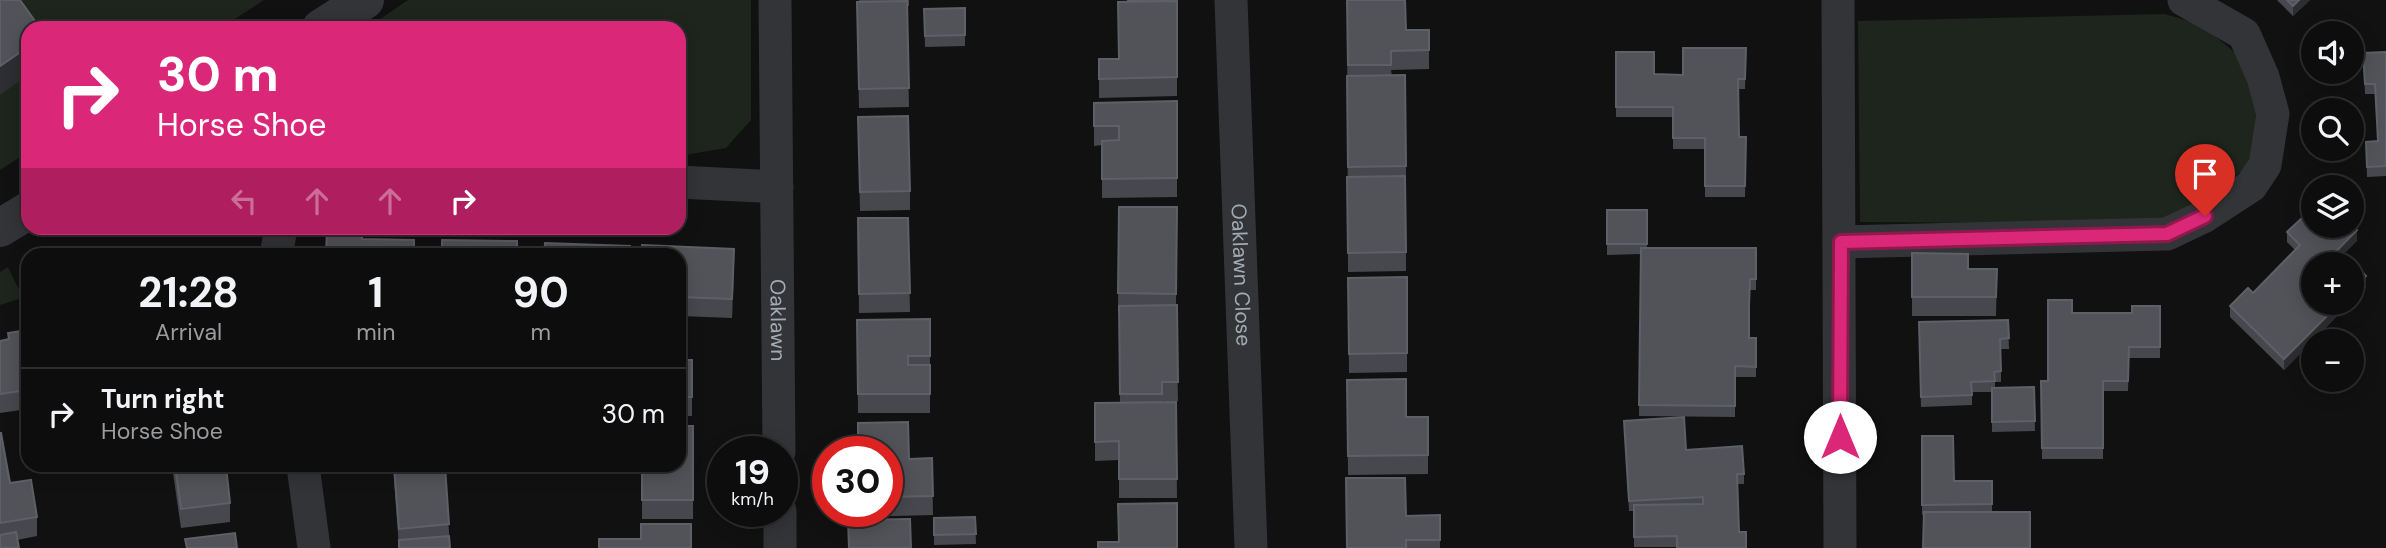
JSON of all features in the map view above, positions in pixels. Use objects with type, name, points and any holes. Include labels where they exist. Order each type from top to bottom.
[{"type":"street","points":[[332,21],[365,0]]},
{"type":"street","name":"Oaklawn","points":[[775,0],[779,436]]},
{"type":"street","name":"Oaklawn Close","points":[[1231,0],[1251,548]]},
{"type":"street","points":[[1838,0],[1841,242],[1840,548]]},
{"type":"street","points":[[1841,242],[2167,234],[2205,216],[2251,186],[2265,165],[2273,114],[2263,77],[2244,34],[2184,0]]},
{"type":"street","points":[[686,182],[777,187]]},
{"type":"street","points":[[0,228],[21,215]]},
{"type":"street","points":[[304,472],[314,548]]},
{"type":"street","points":[[780,527],[780,548]]},
{"type":"shaded area","points":[[0,0],[264,0],[232,21],[21,21],[21,156],[0,170]]},
{"type":"shaded area","points":[[408,0],[751,0],[751,120],[726,148],[686,155],[686,21],[377,21]]},
{"type":"shaded area","points":[[2165,14],[2202,25],[2247,63],[2258,96],[2256,143],[2245,169],[2193,207],[2156,224],[1860,222],[1858,21]]},
{"type":"shaded area","points":[[8,267],[21,299],[0,305],[0,272]]},
{"type":"building","points":[[0,0],[20,0],[35,21],[21,21],[21,52],[0,66]]},
{"type":"building","points":[[1174,0],[1174,1],[1128,2]]},
{"type":"building","points":[[1347,0],[1405,0],[1406,30],[1429,30],[1429,50],[1391,51],[1391,65],[1348,65]]},
{"type":"building","points":[[2287,0],[2299,0],[2293,6]]},
{"type":"building","points":[[907,1],[909,88],[859,89],[857,2]]},
{"type":"building","points":[[1177,1],[1177,77],[1099,79],[1099,59],[1119,59],[1118,2]]},
{"type":"building","points":[[965,8],[965,35],[925,36],[924,9]]},
{"type":"building","points":[[1683,48],[1746,48],[1745,79],[1738,79],[1739,137],[1746,137],[1745,186],[1705,186],[1705,138],[1673,138],[1673,107],[1616,107],[1616,52],[1654,52],[1654,74],[1683,75]]},
{"type":"building","points":[[2386,52],[2386,166],[2367,167],[2366,142],[2378,141],[2375,84],[2365,84],[2364,53]]},
{"type":"building","points":[[1405,75],[1406,166],[1348,167],[1347,76]]},
{"type":"building","points":[[1177,101],[1177,178],[1102,179],[1102,141],[1119,140],[1119,126],[1094,126],[1094,103]]},
{"type":"building","points":[[908,116],[910,191],[860,192],[858,117]]},
{"type":"building","points":[[1405,176],[1406,252],[1348,253],[1347,177]]},
{"type":"building","points":[[1119,207],[1177,207],[1176,294],[1118,293]]},
{"type":"building","points":[[1607,210],[1647,210],[1647,244],[1607,244]]},
{"type":"building","points":[[858,218],[908,218],[910,293],[859,294]]},
{"type":"building","points":[[2301,219],[2301,238],[2349,238],[2336,252],[2301,252],[2301,315],[2328,315],[2314,329],[2301,329],[2301,342],[2284,359],[2230,306],[2248,288],[2253,293],[2300,245],[2287,232]]},
{"type":"building","points":[[327,235],[414,240],[414,248],[326,248]]},
{"type":"building","points":[[442,240],[517,241],[517,248],[442,248]]},
{"type":"building","points":[[545,243],[630,246],[630,248],[545,248]]},
{"type":"building","points":[[642,245],[734,249],[732,299],[686,297],[686,248],[642,248]]},
{"type":"building","points":[[1641,248],[1756,248],[1756,279],[1750,279],[1749,338],[1756,338],[1756,367],[1735,366],[1735,406],[1639,405]]},
{"type":"building","points":[[1912,253],[1968,254],[1968,269],[1997,269],[1996,297],[1912,297]]},
{"type":"building","points":[[1407,277],[1407,353],[1349,354],[1348,278]]},
{"type":"building","points":[[2048,300],[2072,300],[2072,313],[2132,313],[2132,306],[2160,306],[2160,347],[2129,347],[2128,381],[2103,381],[2103,448],[2042,448],[2041,381],[2048,381]]},
{"type":"building","points":[[1177,305],[1178,382],[1162,382],[1162,394],[1120,394],[1119,306]]},
{"type":"building","points":[[930,319],[930,356],[908,356],[908,365],[930,365],[930,394],[858,394],[857,320]]},
{"type":"building","points":[[2008,320],[2009,338],[2000,339],[2001,371],[1994,372],[1995,381],[1971,382],[1972,395],[1921,397],[1919,322]]},
{"type":"building","points":[[21,331],[21,391],[0,394],[0,341],[9,339],[8,333]]},
{"type":"building","points":[[686,360],[692,360],[692,397],[686,397]]},
{"type":"building","points":[[1406,379],[1406,417],[1428,417],[1428,455],[1348,456],[1347,380]]},
{"type":"building","points":[[2034,387],[2035,421],[1992,422],[1992,388]]},
{"type":"building","points":[[1176,402],[1177,479],[1119,479],[1119,441],[1095,442],[1095,403]]},
{"type":"building","points":[[1684,417],[1686,450],[1742,446],[1744,474],[1737,474],[1739,532],[1746,532],[1746,548],[1677,548],[1677,536],[1634,537],[1634,505],[1703,504],[1703,497],[1629,501],[1624,421]]},
{"type":"building","points":[[908,422],[909,459],[932,458],[933,496],[903,497],[903,436],[858,436],[858,423]]},
{"type":"building","points":[[686,426],[693,426],[693,500],[642,500],[642,472],[686,472]]},
{"type":"building","points":[[0,433],[10,483],[31,480],[37,517],[0,523]]},
{"type":"building","points":[[1922,436],[1953,436],[1954,481],[1992,481],[1992,504],[1922,505]]},
{"type":"building","points":[[176,472],[227,472],[230,503],[181,509]]},
{"type":"building","points":[[394,472],[445,472],[449,524],[399,529]]},
{"type":"building","points":[[1346,478],[1405,478],[1406,516],[1440,515],[1440,540],[1406,540],[1406,548],[1347,548]]},
{"type":"building","points":[[1177,503],[1177,548],[1098,548],[1098,542],[1119,542],[1118,504]]},
{"type":"building","points":[[1924,512],[2030,512],[2030,548],[1923,548]]},
{"type":"building","points":[[975,517],[976,534],[934,535],[934,518]]},
{"type":"building","points":[[903,519],[910,519],[911,548],[849,548],[848,527],[903,527]]},
{"type":"building","points":[[641,524],[691,524],[691,548],[599,548],[599,539],[641,539]]},
{"type":"building","points":[[16,532],[19,548],[0,548],[0,535]]},
{"type":"building","points":[[235,533],[237,548],[187,548],[185,539]]},
{"type":"building","points":[[449,536],[450,548],[399,548],[399,540]]},
{"type":"route","points":[[1840,437],[1841,242],[2167,234],[2205,216]]}]
